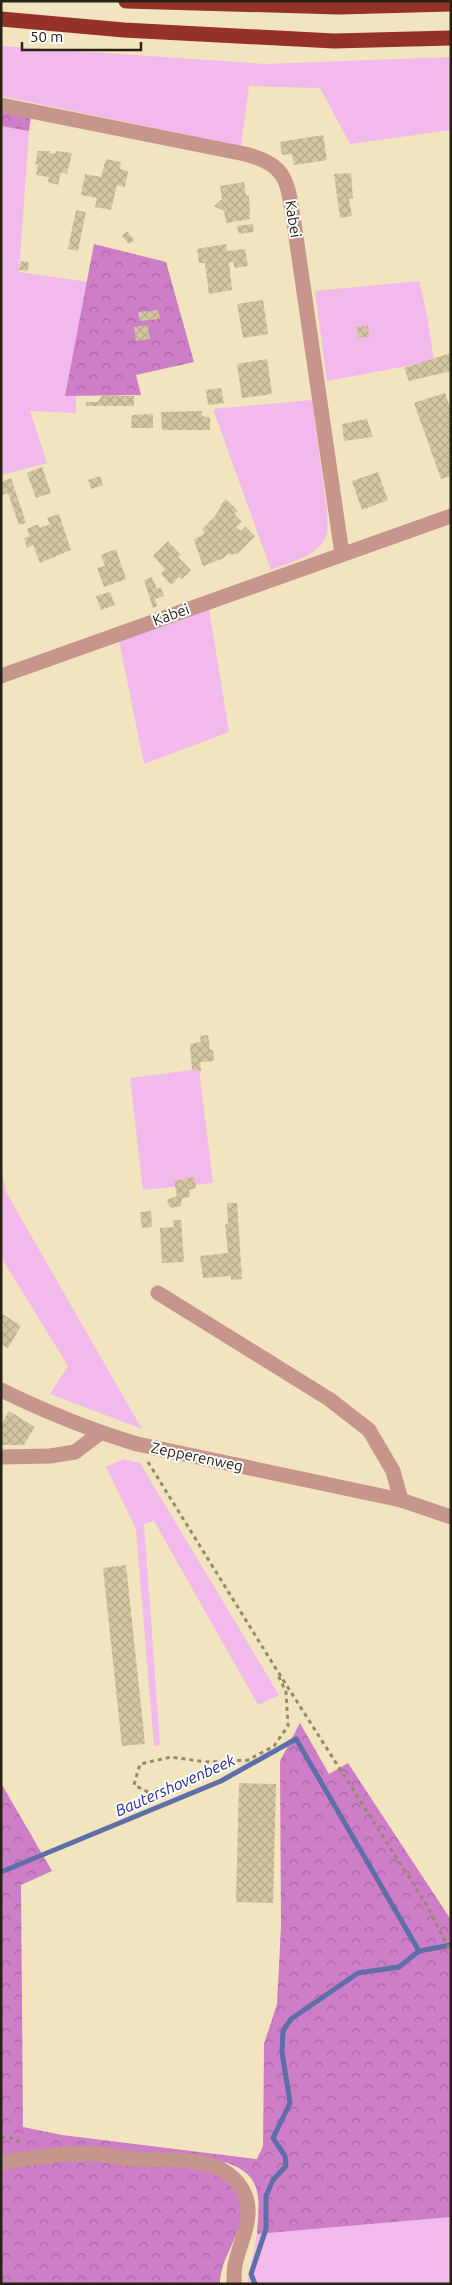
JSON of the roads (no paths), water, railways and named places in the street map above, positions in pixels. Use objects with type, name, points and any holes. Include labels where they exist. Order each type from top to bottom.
[{"type":"highway","points":[[126,1],[340,7],[451,4]]},
{"type":"highway","points":[[1,19],[124,30],[334,41],[451,38]]},
{"type":"street","name":"Kabei","points":[[1,104],[245,154],[265,159],[280,172],[287,182],[294,223],[342,554]]},
{"type":"street","name":"Kabei","points":[[1,676],[451,516]]},
{"type":"street","points":[[158,1293],[329,1399],[369,1430],[393,1471],[401,1500]]},
{"type":"street","name":"Zepperenweg","points":[[1,1390],[45,1411],[100,1433],[137,1444],[401,1500],[451,1517]]},
{"type":"street","points":[[1,1457],[50,1456],[75,1452],[100,1433]]},
{"type":"street","points":[[1,2163],[62,2154],[98,2154],[134,2159],[188,2160],[215,2166],[228,2174],[246,2201],[248,2212],[235,2266],[234,2284]]},
{"type":"waterway","name":"Bautershovenbeek","points":[[1,1872],[221,1781],[296,1739],[419,1951]]},
{"type":"waterway","points":[[255,2284],[251,2274],[266,2229],[266,2196],[273,2180],[286,2166],[285,2156],[273,2138],[290,2103],[282,2052],[283,2031],[291,2019],[358,1973],[399,1967],[419,1951],[451,1945]]}]
